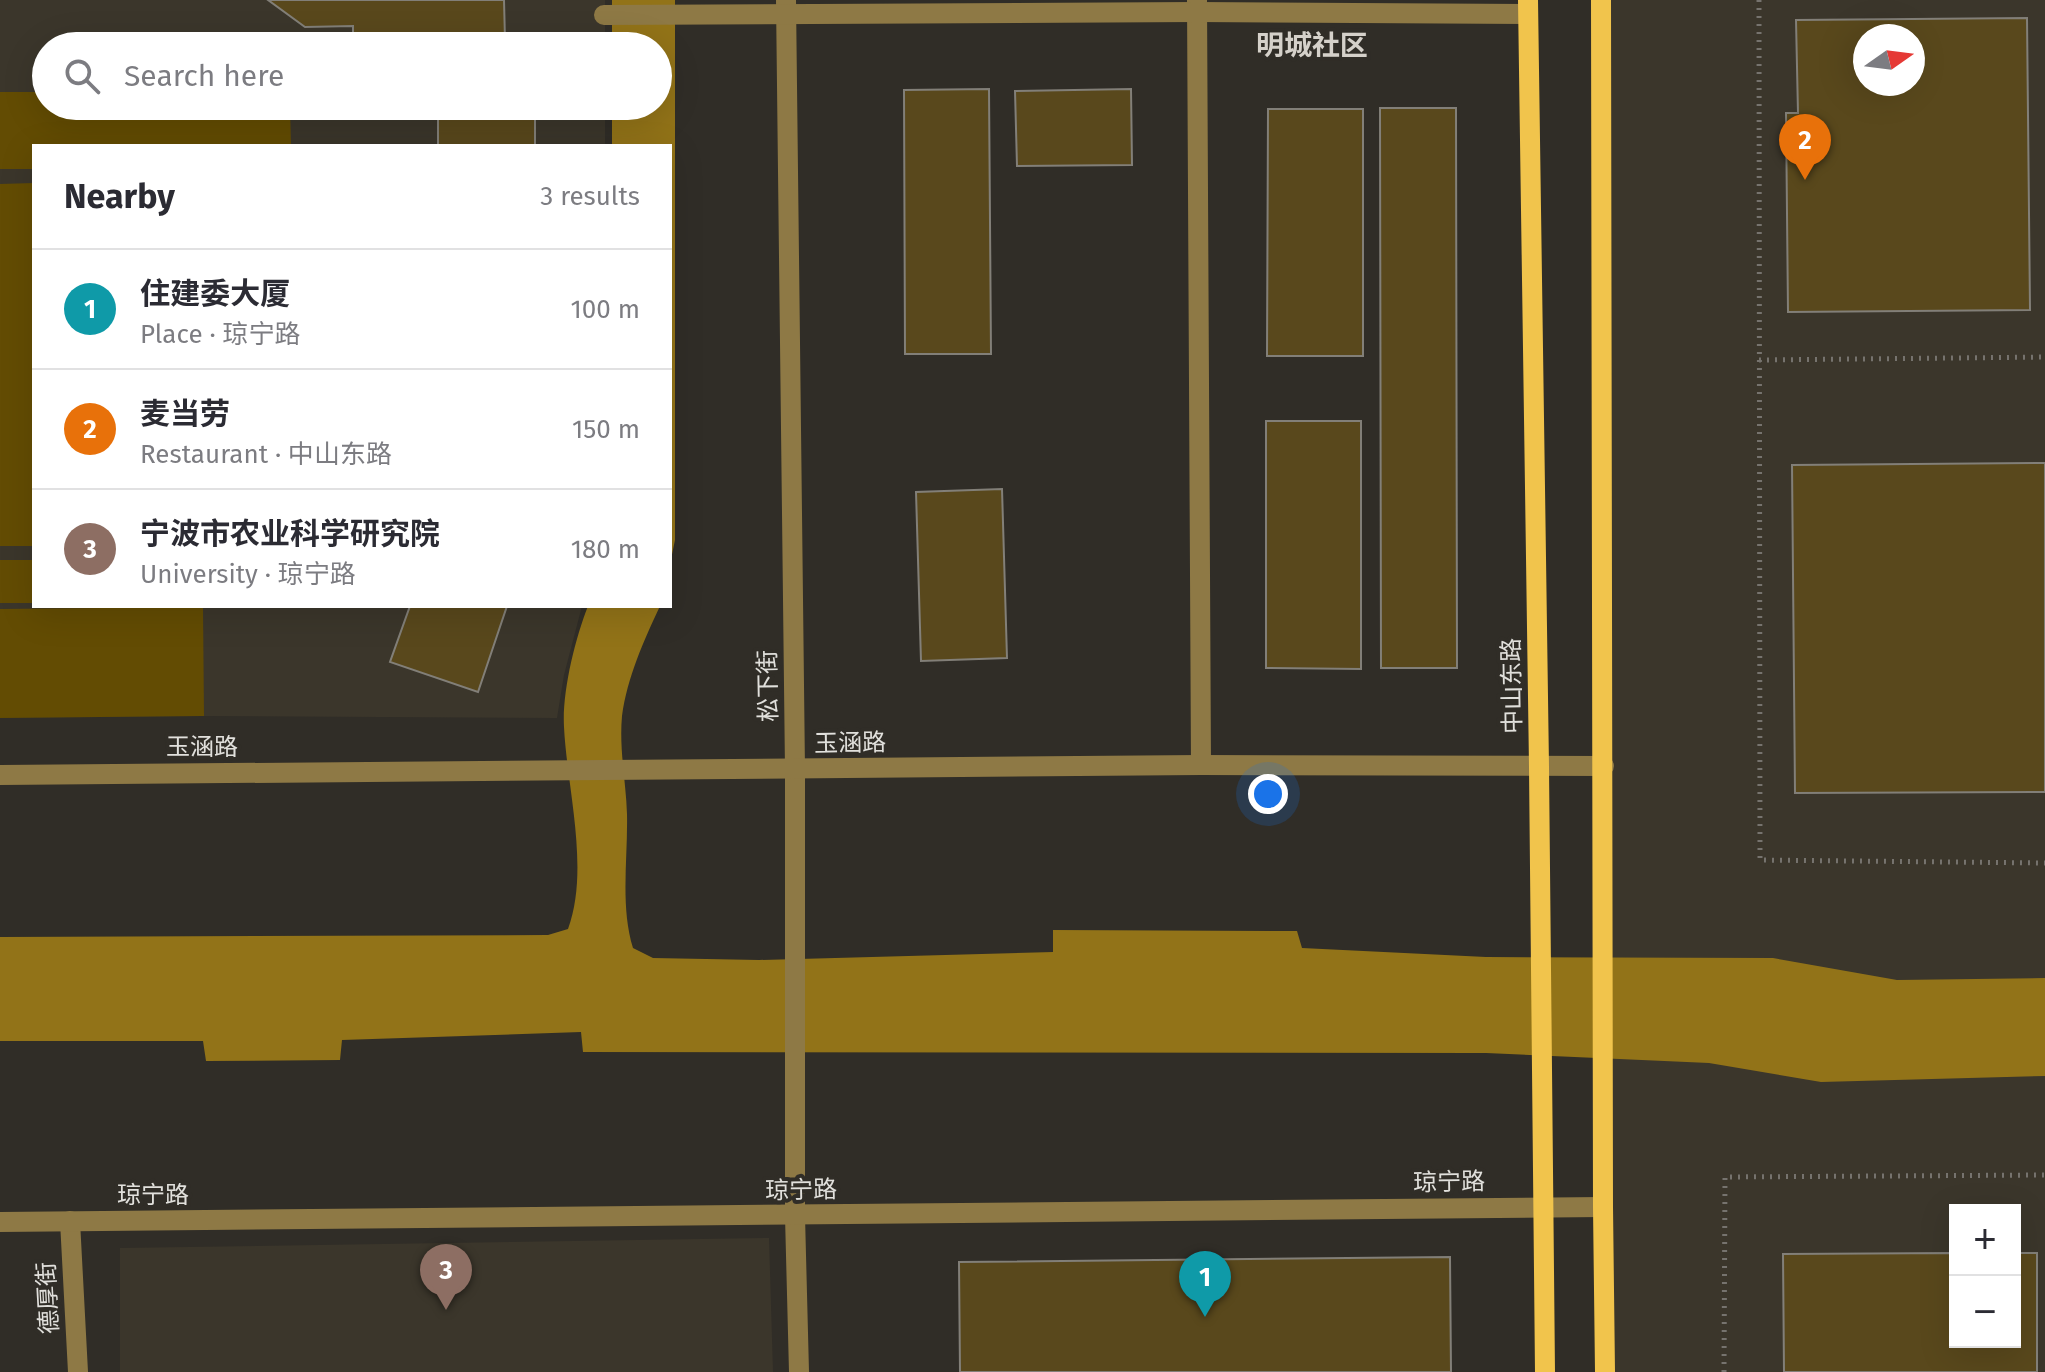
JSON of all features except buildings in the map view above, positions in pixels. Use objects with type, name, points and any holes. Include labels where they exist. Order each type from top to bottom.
[{"type":"main road","points":[[1601,0],[1605,1372]]},
{"type":"main road","name":"中山东路","points":[[1528,7],[1545,1372]]},
{"type":"street","points":[[1197,6],[1201,765]]},
{"type":"street","points":[[604,15],[786,7],[1528,7]]},
{"type":"street","name":"松下街","points":[[786,7],[795,770],[795,1216],[799,1372]]},
{"type":"street","name":"玉涵路","points":[[0,775],[1201,765],[1604,766]]},
{"type":"street","name":"琼宁路","points":[[0,1222],[1603,1207]]},
{"type":"street","name":"德厚街","points":[[70,1221],[78,1372]]},
{"type":"path","points":[[1759,0],[1760,860],[2045,863]]},
{"type":"path","points":[[1759,360],[2045,357]]},
{"type":"path","points":[[1724,1372],[1725,1177],[2045,1175]]},
{"type":"shaded area","points":[[0,0],[605,0],[605,32],[32,32],[32,120],[605,120],[605,144],[32,144],[32,608],[581,608],[564,675],[557,718],[0,718]]},
{"type":"shaded area","points":[[612,0],[675,0],[675,540],[672,554],[672,144],[612,144],[612,120],[672,120],[672,32],[612,32]]},
{"type":"shaded area","points":[[1601,0],[2045,0],[2045,1372],[1605,1372]]},
{"type":"shaded area","points":[[0,92],[32,92],[32,120],[290,120],[291,144],[32,144],[32,169],[0,169]]},
{"type":"shaded area","points":[[32,183],[32,546],[0,546],[0,184]]},
{"type":"shaded area","points":[[0,560],[32,560],[32,603],[0,603]]},
{"type":"shaded area","points":[[203,608],[204,716],[0,718],[0,609]]},
{"type":"shaded area","points":[[587,608],[659,608],[632,673],[621,728],[627,814],[629,932],[633,948],[653,958],[759,960],[1053,952],[1053,930],[1297,931],[1302,948],[1486,957],[1773,958],[1897,980],[2045,978],[2045,1076],[1821,1082],[1709,1063],[1486,1053],[583,1052],[581,1032],[342,1040],[340,1060],[206,1061],[203,1041],[0,1041],[0,937],[548,935],[568,929],[574,906],[577,855],[564,713],[578,634]]},
{"type":"shaded area","points":[[769,1238],[773,1372],[120,1372],[120,1248]]},
{"type":"place","name":"麦当劳","points":[[1805,180]]},
{"type":"place","name":"宁波市农业科学研究院","points":[[446,1310]]},
{"type":"place","name":"住建委大厦","points":[[1205,1317]]},
{"type":"district","name":"明城社区","points":[[1312,45]]}]
